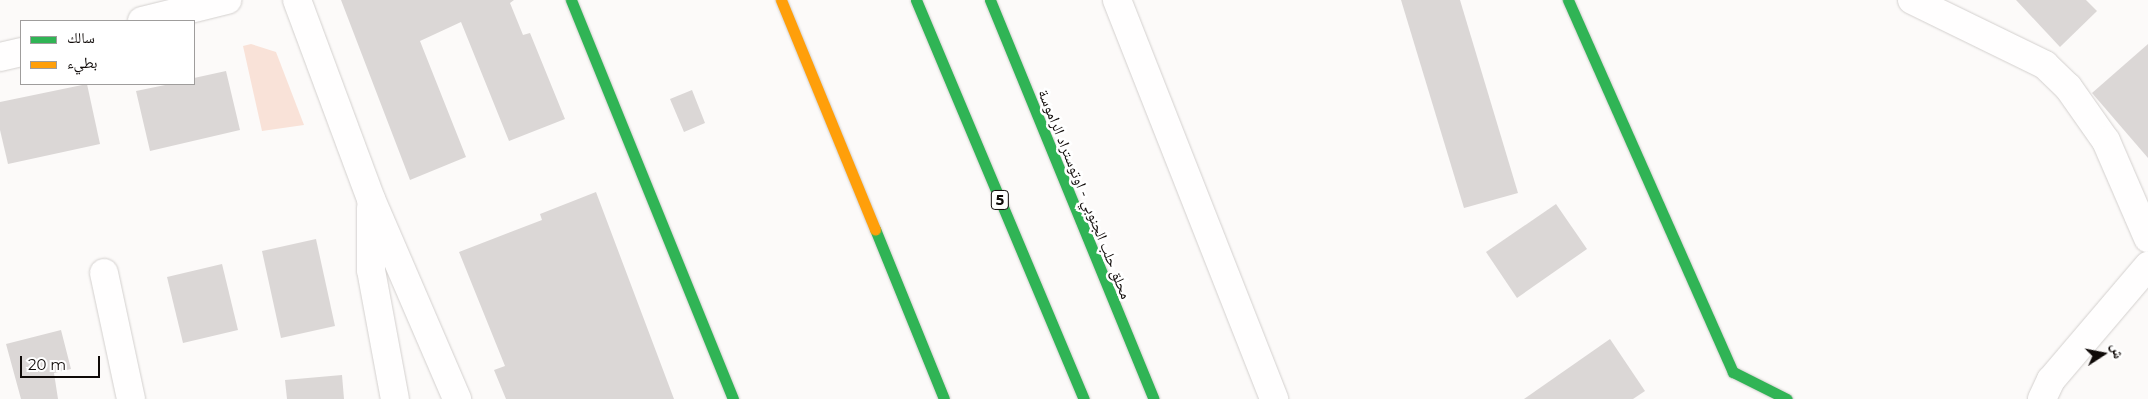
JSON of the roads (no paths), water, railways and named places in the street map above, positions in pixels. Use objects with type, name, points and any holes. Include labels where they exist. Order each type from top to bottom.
[{"type":"main road","points":[[571,0],[733,399]]},
{"type":"main road","points":[[781,0],[944,399]]},
{"type":"main road","name":"5","points":[[916,0],[1084,399]]},
{"type":"main road","name":"محلق حلب الجنوبي - اوتوستراد الراموسة","points":[[990,0],[1154,399]]},
{"type":"main road","points":[[1568,0],[1733,372],[1787,399]]},
{"type":"street","points":[[146,20],[227,0]]},
{"type":"street","points":[[297,0],[371,199],[457,399]]},
{"type":"street","points":[[1117,0],[1274,399]]},
{"type":"street","points":[[1912,0],[2044,65],[2068,87],[2106,141],[2148,238]]},
{"type":"street","points":[[0,57],[20,52]]},
{"type":"street","points":[[371,199],[371,270],[395,399]]},
{"type":"street","points":[[2042,399],[2051,380],[2148,266]]},
{"type":"street","points":[[104,273],[131,399]]}]
